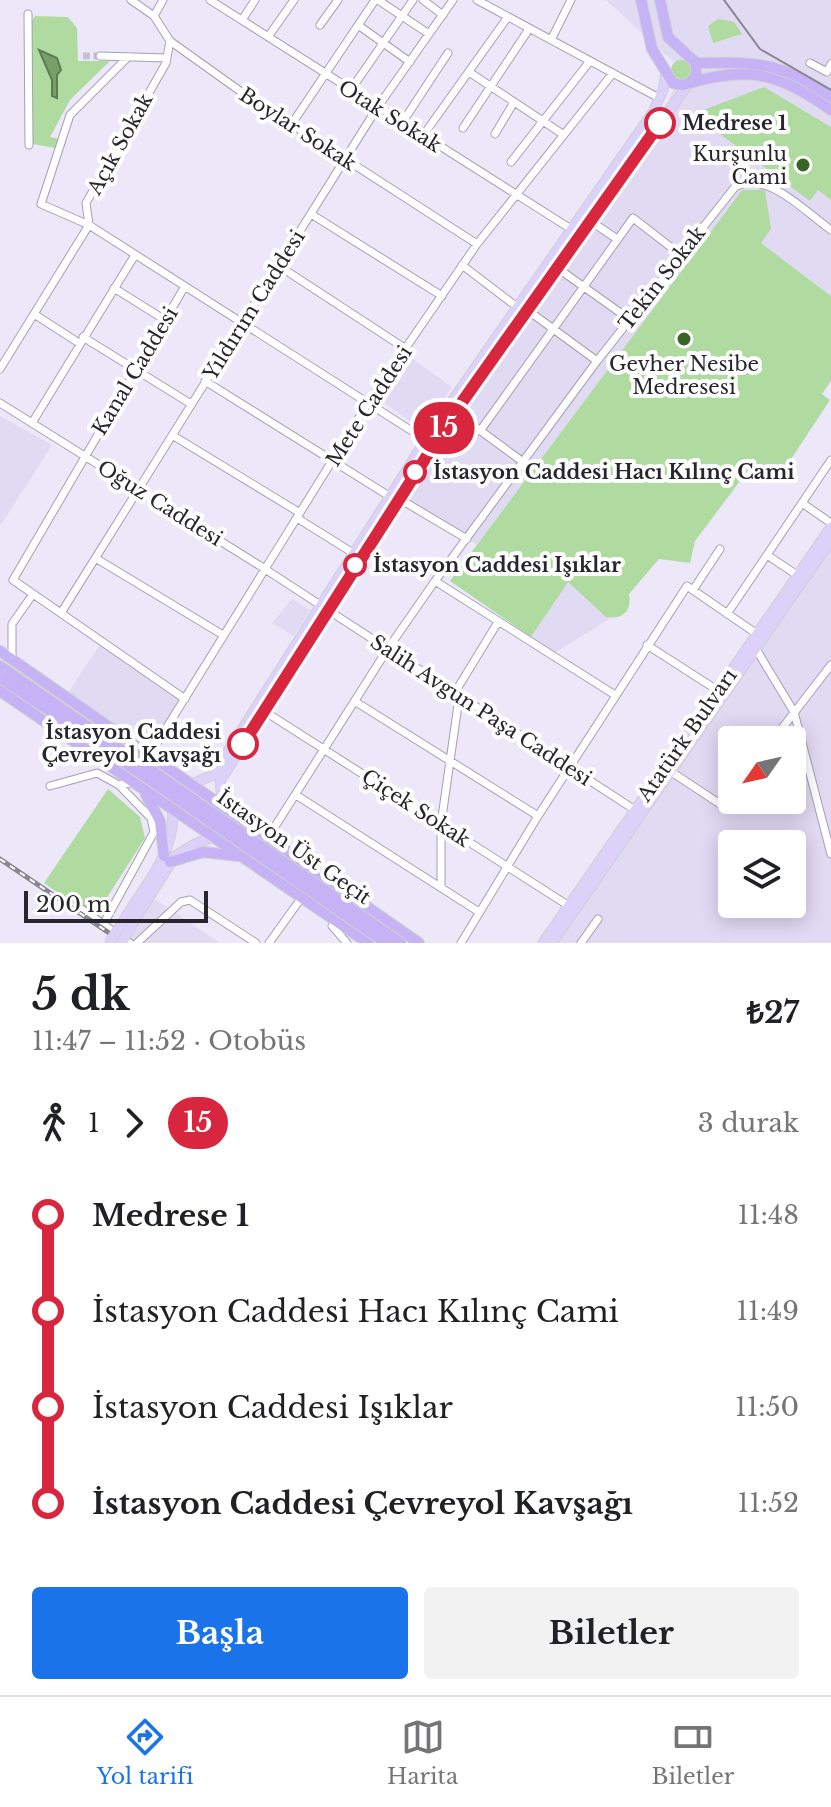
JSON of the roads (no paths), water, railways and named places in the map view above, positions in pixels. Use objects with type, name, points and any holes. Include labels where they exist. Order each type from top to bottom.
[{"type":"highway","points":[[641,0],[652,49],[673,83],[754,72],[807,94],[831,110]]},
{"type":"highway","points":[[660,0],[668,37],[696,63],[756,62],[783,69],[831,97]]},
{"type":"highway","points":[[666,72],[670,58],[683,54]]},
{"type":"highway","points":[[689,83],[696,76],[696,63]]},
{"type":"highway","points":[[0,651],[419,943]]},
{"type":"highway","points":[[0,666],[46,703]]},
{"type":"highway","points":[[0,678],[46,703]]},
{"type":"highway","points":[[0,691],[368,943]]},
{"type":"highway","name":"İstasyon Üst Geçit","points":[[46,703],[386,943]]},
{"type":"highway","name":"İstasyon Üst Geçit","points":[[46,703],[401,943]]},
{"type":"highway","points":[[134,782],[157,814],[167,859],[211,851],[252,863]]},
{"type":"main road","points":[[167,859],[188,847],[216,838],[225,822],[220,781],[264,711],[353,553],[455,412],[571,229],[659,98],[666,72]]},
{"type":"main road","points":[[109,943],[128,922],[167,859],[176,793],[213,775],[323,608],[426,440],[689,83]]},
{"type":"main road","name":"Atatürk Bulvarı","points":[[543,943],[831,525]]},
{"type":"main road","name":"Atatürk Bulvarı","points":[[552,943],[831,540]]},
{"type":"main road","points":[[121,943],[128,922]]},
{"type":"street","name":"Boylar Sokak","points":[[131,0],[154,16],[170,41],[291,125],[477,244]]},
{"type":"street","points":[[154,16],[163,0]]},
{"type":"street","name":"Otak Sokak","points":[[210,0],[571,229]]},
{"type":"street","points":[[242,20],[255,0]]},
{"type":"street","points":[[268,37],[294,0]]},
{"type":"street","points":[[320,25],[338,0]]},
{"type":"street","points":[[350,91],[413,0]]},
{"type":"street","points":[[423,0],[443,15]]},
{"type":"street","name":"Yıldırım Caddesi","points":[[61,613],[377,108],[453,0]]},
{"type":"street","points":[[477,0],[494,12],[659,98]]},
{"type":"street","points":[[487,0],[494,12]]},
{"type":"street","points":[[551,40],[571,0]]},
{"type":"street","points":[[291,125],[373,1],[429,34]]},
{"type":"street","points":[[28,14],[29,145]]},
{"type":"street","points":[[422,137],[507,18]]},
{"type":"street","points":[[358,25],[410,62]]},
{"type":"street","points":[[463,128],[529,29]]},
{"type":"street","name":"Açık Sokak","points":[[0,369],[89,225],[86,203],[167,58],[170,41]]},
{"type":"street","points":[[402,123],[448,53]]},
{"type":"street","points":[[100,56],[167,58]]},
{"type":"street","points":[[128,57],[70,115],[41,204],[89,225],[426,440]]},
{"type":"street","points":[[511,162],[590,61]]},
{"type":"street","points":[[810,63],[827,72],[831,64]]},
{"type":"street","points":[[469,72],[564,135]]},
{"type":"street","name":"Mete Caddesi","points":[[149,756],[368,403],[477,244],[613,73]]},
{"type":"street","points":[[495,134],[514,102]]},
{"type":"street","name":"Tekin Sokak","points":[[267,839],[387,650],[435,581],[597,361],[735,187],[751,182],[770,187],[827,228]]},
{"type":"street","points":[[311,214],[442,296]]},
{"type":"street","points":[[827,228],[831,216]]},
{"type":"street","points":[[480,431],[633,218],[681,255]]},
{"type":"street","points":[[589,220],[617,239]]},
{"type":"street","points":[[32,423],[135,255]]},
{"type":"street","points":[[462,265],[597,361]]},
{"type":"street","points":[[279,266],[406,349]]},
{"type":"street","points":[[556,266],[629,319]]},
{"type":"street","name":"Kanal Caddesi","points":[[33,594],[13,580],[185,286]]},
{"type":"street","points":[[114,288],[165,320]]},
{"type":"street","points":[[34,314],[136,369],[191,404]]},
{"type":"street","points":[[205,381],[333,461],[467,539]]},
{"type":"street","name":"Oğuz Caddesi","points":[[0,403],[323,608]]},
{"type":"street","points":[[0,410],[11,410]]},
{"type":"street","points":[[455,412],[523,462]]},
{"type":"street","points":[[172,435],[353,553]]},
{"type":"street","points":[[727,614],[831,460]]},
{"type":"street","points":[[802,503],[831,525]]},
{"type":"street","points":[[461,943],[647,645],[720,549]]},
{"type":"street","points":[[767,555],[797,575]]},
{"type":"street","points":[[97,559],[223,635]]},
{"type":"street","points":[[435,581],[615,695]]},
{"type":"street","points":[[690,588],[757,634]]},
{"type":"street","points":[[12,660],[12,624],[33,594],[185,699]]},
{"type":"street","name":"Salih Avgun Paşa Caddesi","points":[[323,608],[635,810]]},
{"type":"street","points":[[441,886],[441,824],[457,696],[498,622]]},
{"type":"street","points":[[647,645],[717,690]]},
{"type":"street","points":[[756,649],[794,712],[827,821],[831,854]]},
{"type":"street","points":[[784,726],[831,665]]},
{"type":"street","points":[[356,702],[538,816]]},
{"type":"street","name":"Çiçek Sokak","points":[[264,711],[569,906]]},
{"type":"street","points":[[670,771],[718,803]]},
{"type":"street","points":[[50,786],[97,773],[119,785],[151,818],[154,836],[103,925]]},
{"type":"street","points":[[119,785],[134,782]]},
{"type":"street","points":[[296,795],[479,912]]},
{"type":"street","points":[[269,943],[302,897]]},
{"type":"street","points":[[137,943],[181,902],[190,900],[256,943]]},
{"type":"street","points":[[80,908],[130,943]]},
{"type":"street","points":[[581,943],[598,919]]},
{"type":"street","points":[[332,926],[347,943]]},
{"type":"tunnel","points":[[83,56],[100,56]]},
{"type":"tram line","points":[[724,0],[760,49],[831,90]]},
{"type":"railway","points":[[0,859],[124,943]]},
{"type":"place","name":"Medrese 1","points":[[660,123]]},
{"type":"place","name":"Kurşunlu Cami","points":[[803,165]]},
{"type":"place","name":"Gevher Nesibe Medresesi","points":[[684,339]]},
{"type":"place","name":"İstasyon Caddesi Hacı Kılınç Cami","points":[[415,472]]},
{"type":"place","name":"İstasyon Caddesi Işıklar","points":[[355,565]]},
{"type":"place","name":"İstasyon Caddesi Çevreyol Kavşağı","points":[[243,744]]}]
